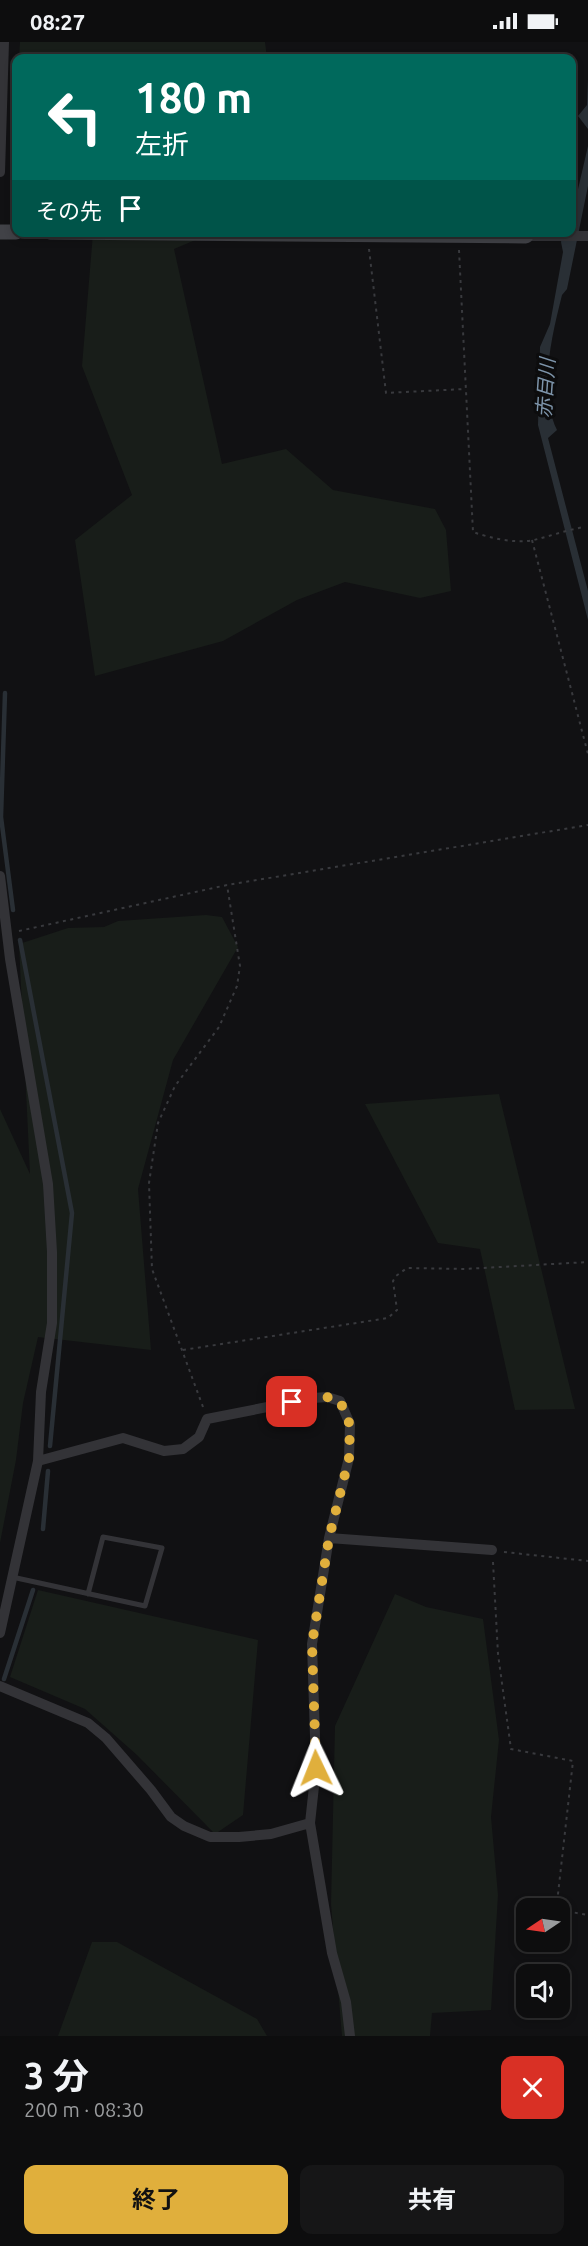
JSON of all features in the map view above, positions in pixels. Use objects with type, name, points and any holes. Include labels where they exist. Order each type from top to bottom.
[{"type":"street","points":[[0,172],[4,42]]},
{"type":"street","points":[[0,876],[7,934],[49,1195],[52,1323],[41,1392],[38,1461],[0,1633]]},
{"type":"street","points":[[38,1461],[123,1438],[164,1451],[183,1449],[199,1437],[207,1419],[313,1398],[327,1397],[340,1401],[350,1425],[349,1458],[329,1538],[312,1644],[316,1768],[310,1823],[350,2036]]},
{"type":"street","points":[[329,1538],[492,1550]]},
{"type":"street","points":[[0,1686],[88,1723],[106,1738],[152,1790],[171,1817],[184,1826],[210,1837],[239,1838],[271,1834],[310,1823]]},
{"type":"lane","points":[[12,1577],[88,1594],[145,1606],[162,1548],[103,1537],[88,1594]]},
{"type":"path","points":[[367,237],[386,393],[465,390]]},
{"type":"path","points":[[458,237],[473,532],[489,537],[532,540],[584,527]]},
{"type":"path","points":[[532,540],[588,754]]},
{"type":"path","points":[[7,934],[227,885],[588,825]]},
{"type":"path","points":[[207,1419],[152,1269],[149,1182],[158,1123],[175,1086],[219,1027],[237,986],[240,966],[227,885]]},
{"type":"path","points":[[183,1350],[388,1318],[397,1310],[393,1281],[407,1268],[465,1269],[588,1262]]},
{"type":"path","points":[[558,1898],[573,1761],[511,1749],[498,1654],[492,1550],[588,1561]]},
{"type":"path","points":[[570,1911],[588,1915]]},
{"type":"shaded area","points":[[20,42],[265,42],[266,54],[19,54]]},
{"type":"shaded area","points":[[93,237],[202,237],[174,249],[222,464],[286,449],[333,490],[435,509],[446,530],[451,591],[420,598],[345,582],[297,600],[223,641],[95,676],[75,540],[132,495],[82,366]]},
{"type":"shaded area","points":[[206,915],[222,917],[238,947],[173,1060],[138,1189],[151,1350],[38,1337],[23,1403],[16,1460],[0,1543],[0,1109],[30,1174],[19,944],[68,928],[104,927],[118,921]]},
{"type":"shaded area","points":[[499,1094],[575,1409],[515,1410],[480,1249],[438,1243],[365,1104]]},
{"type":"shaded area","points":[[38,1590],[258,1640],[243,1815],[215,1834],[137,1755],[85,1709],[10,1677]]},
{"type":"shaded area","points":[[395,1594],[426,1607],[483,1619],[499,1740],[491,1817],[498,1895],[491,2010],[432,2013],[430,2036],[342,2036],[331,1904],[335,1726]]},
{"type":"shaded area","points":[[92,1942],[117,1942],[257,2019],[267,2036],[58,2036]]},
{"type":"water","points":[[588,79],[588,129],[578,116],[587,105]]},
{"type":"water","name":"赤目川","points":[[588,146],[588,186],[567,289],[562,295],[551,345],[548,398],[557,430],[548,438],[588,591],[588,620],[538,425],[540,347],[550,324],[563,252],[562,237],[576,237],[576,198]]},
{"type":"waterway","points":[[5,693],[1,817],[13,910]]},
{"type":"waterway","points":[[20,940],[72,1213],[50,1446]]},
{"type":"waterway","points":[[43,1529],[48,1471]]},
{"type":"waterway","points":[[4,1679],[33,1590]]},
{"type":"route","points":[[292,1402],[327,1397],[340,1401],[349,1416],[350,1425],[349,1458],[329,1538],[312,1644],[316,1768]]}]
